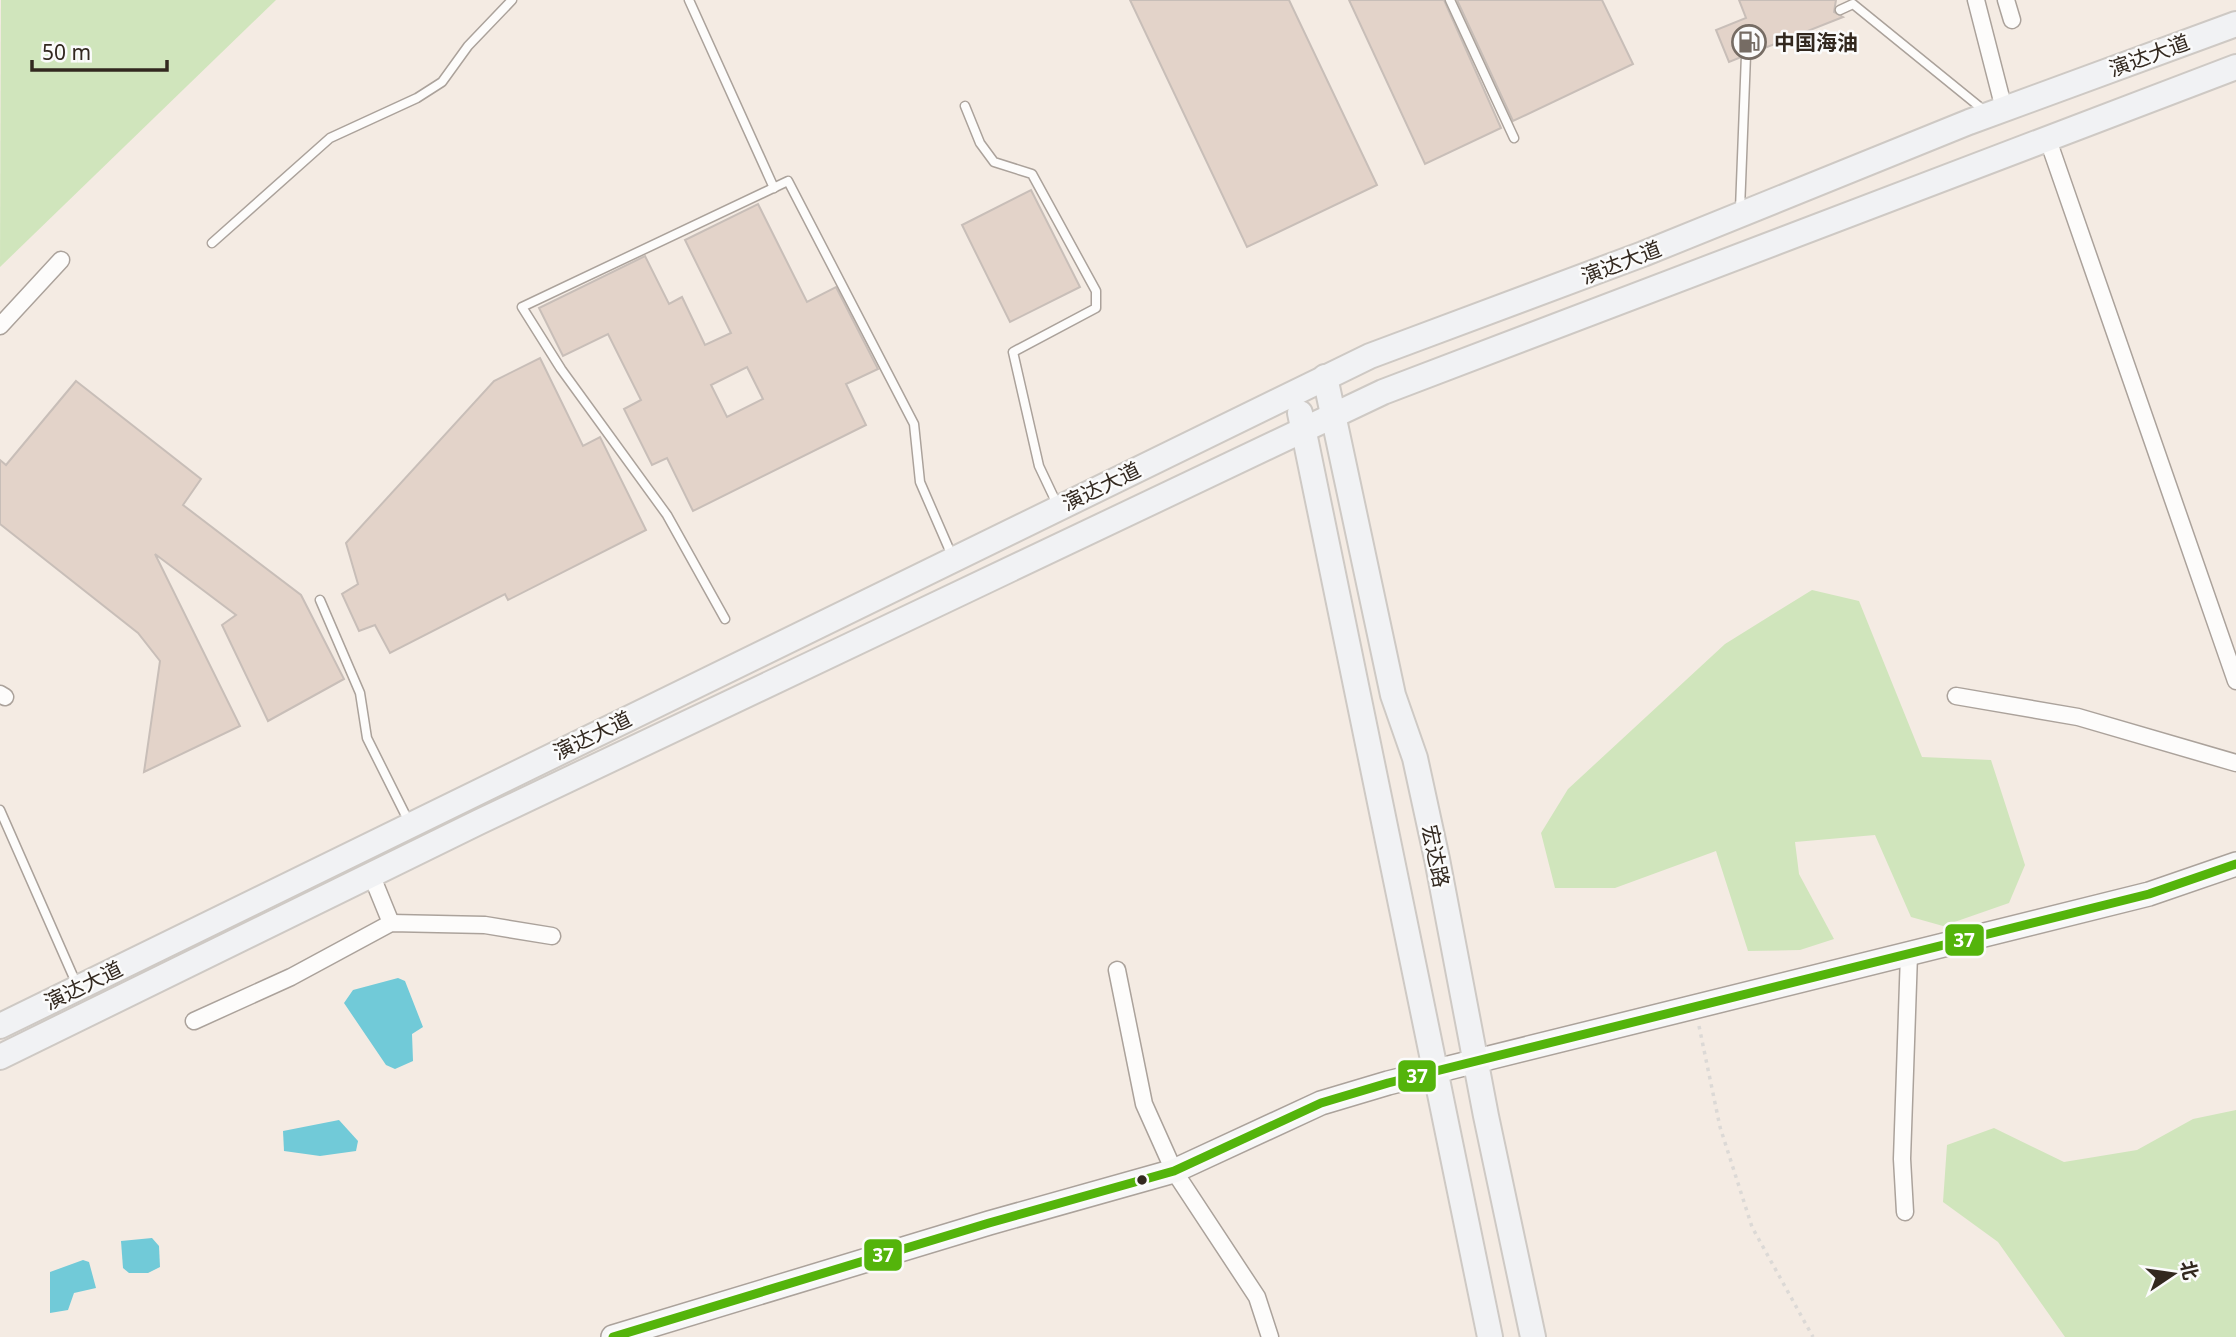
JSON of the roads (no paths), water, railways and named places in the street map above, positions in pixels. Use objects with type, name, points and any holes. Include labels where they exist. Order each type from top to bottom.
[{"type":"main road","name":"演达大道","points":[[0,1026],[1370,356],[1739,215],[1996,112],[2236,24]]},
{"type":"main road","name":"演达大道","points":[[0,1057],[371,874],[1334,415],[1443,368],[2236,67]]},
{"type":"main road","name":"宏达路","points":[[1325,377],[1393,695],[1415,758],[1533,1337]]},
{"type":"main road","name":"宏达路","points":[[1295,392],[1490,1337]]},
{"type":"main road","points":[[613,1337],[989,1223],[1174,1171],[1321,1103],[1475,1060],[2150,894],[2236,864]]},
{"type":"street","points":[[1976,0],[1996,112]]},
{"type":"street","points":[[2006,0],[2012,20]]},
{"type":"street","points":[[2048,137],[2236,681]]},
{"type":"street","points":[[0,326],[61,260]]},
{"type":"street","points":[[1956,696],[2078,717],[2236,762]]},
{"type":"street","points":[[371,874],[391,923]]},
{"type":"street","points":[[194,1021],[291,978],[391,923],[485,925],[552,936]]},
{"type":"street","points":[[1905,1212],[1902,1159],[1909,954]]},
{"type":"street","points":[[1117,970],[1144,1104],[1174,1171],[1257,1297],[1270,1337]]},
{"type":"lane","points":[[212,243],[330,138],[417,98],[443,82],[468,46],[512,0]]},
{"type":"lane","points":[[689,0],[704,39],[774,188]]},
{"type":"lane","points":[[1450,0],[1514,138]]},
{"type":"lane","points":[[1840,10],[1853,4],[1996,112]]},
{"type":"lane","points":[[1739,215],[1746,55]]},
{"type":"lane","points":[[965,106],[980,143],[993,162],[1032,174],[1096,291],[1096,308],[1013,352],[1039,466],[1058,507]]},
{"type":"lane","points":[[725,619],[667,515],[561,369],[522,307],[788,181],[914,424],[920,482],[937,515],[953,558]]},
{"type":"lane","points":[[320,600],[360,693],[367,738],[410,824]]},
{"type":"lane","points":[[0,810],[78,988]]},
{"type":"water","points":[[398,978],[405,981],[423,1027],[412,1034],[413,1061],[395,1069],[386,1065],[344,1003],[353,990]]},
{"type":"water","points":[[339,1120],[358,1141],[356,1151],[320,1156],[284,1151],[283,1131]]},
{"type":"water","points":[[152,1238],[159,1246],[160,1267],[148,1273],[129,1273],[123,1268],[121,1241]]},
{"type":"water","points":[[83,1260],[89,1262],[96,1288],[74,1293],[68,1310],[50,1313],[50,1272]]},
{"type":"place","name":"中国海油","points":[[1749,42]]}]
